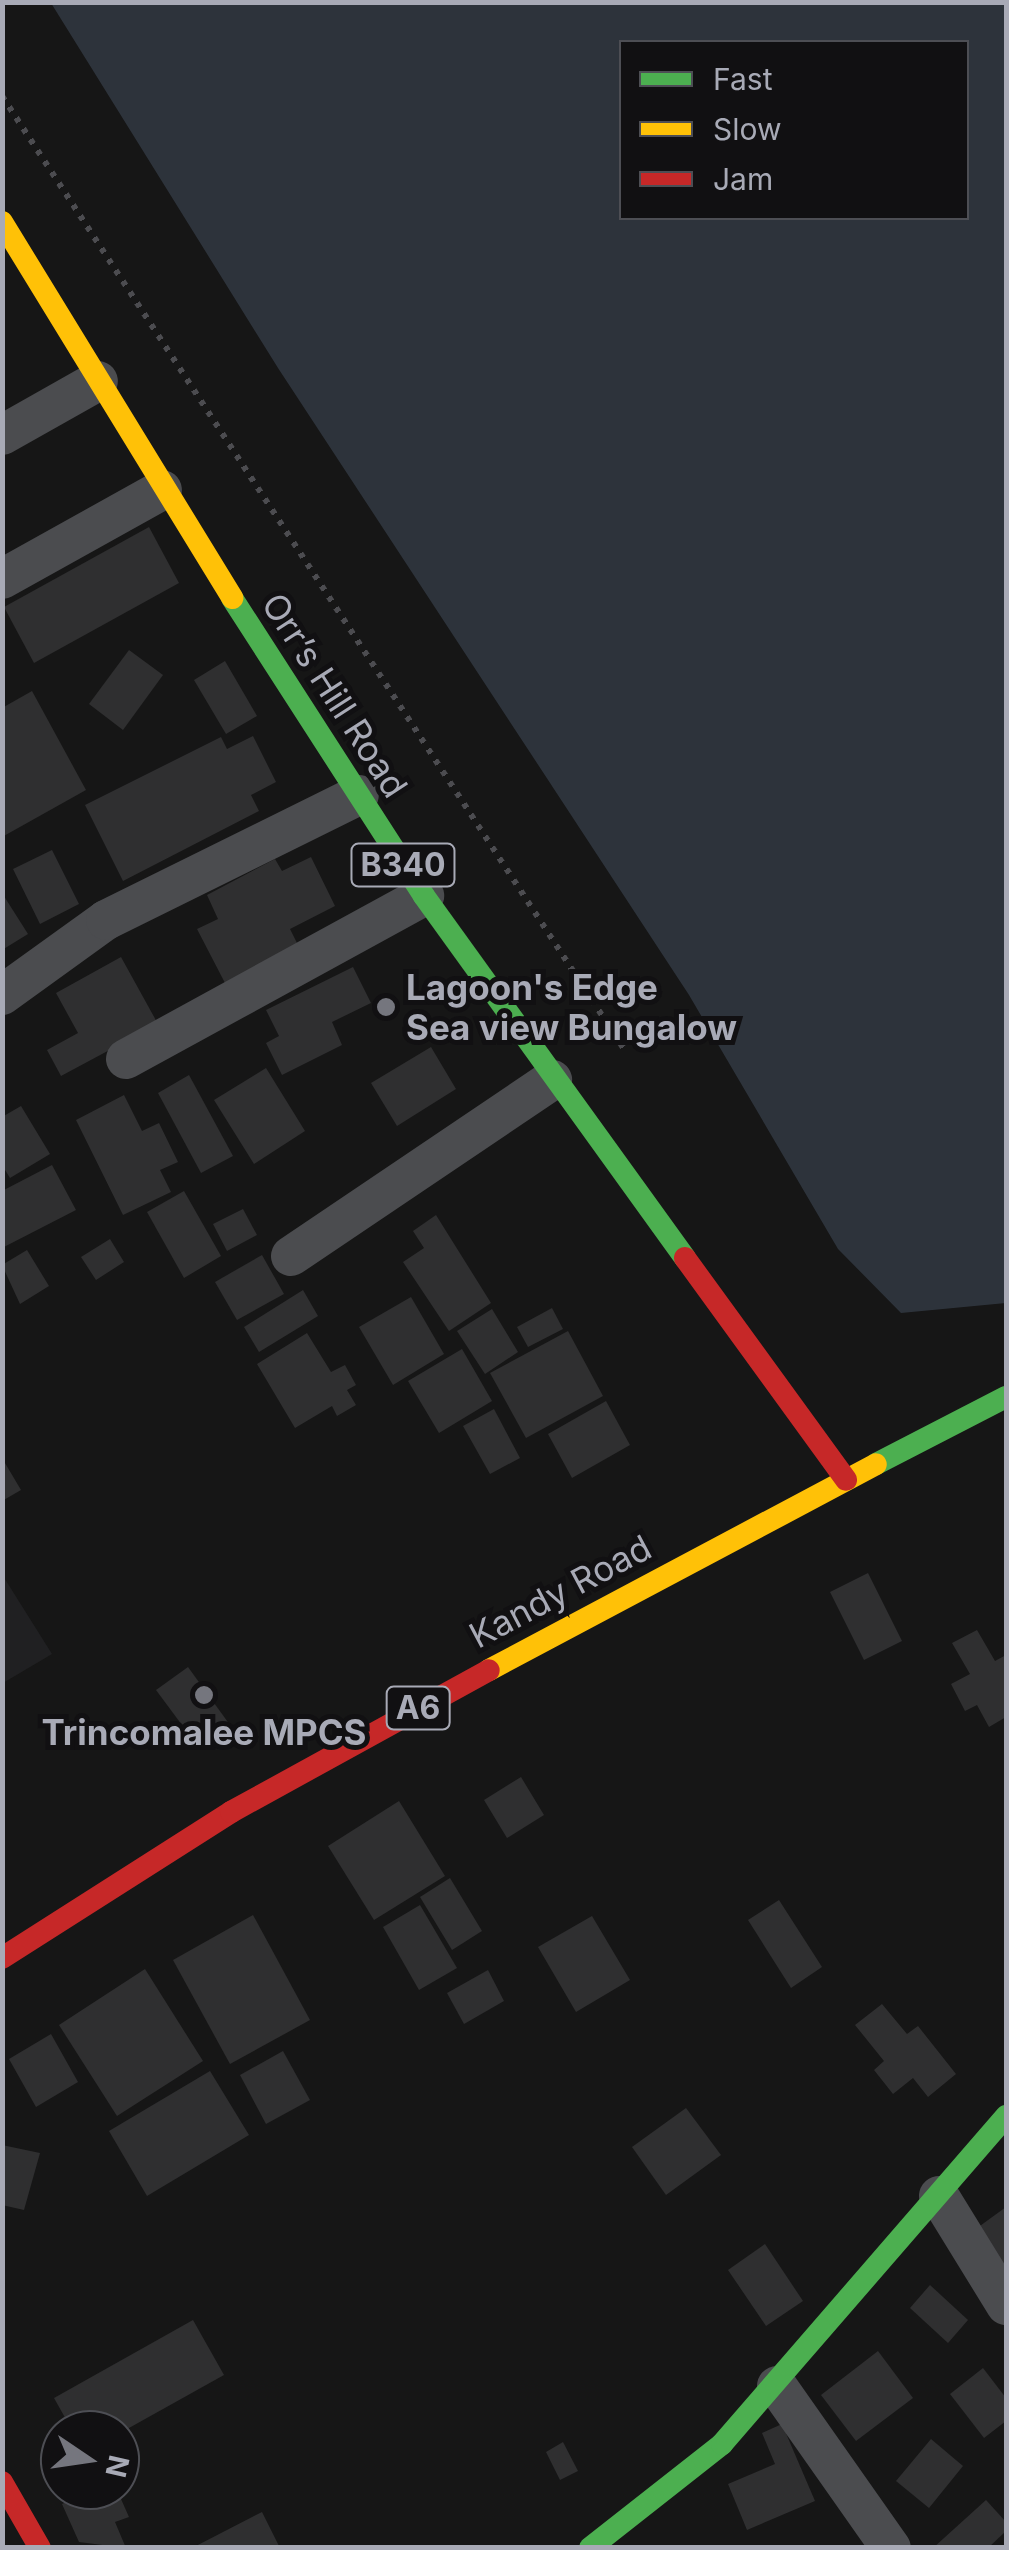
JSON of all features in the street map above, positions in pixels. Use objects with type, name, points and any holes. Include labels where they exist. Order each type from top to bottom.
[{"type":"main road","name":"Orr’s Hill Road","points":[[2,222],[162,490],[424,896],[552,1080],[846,1480]]},
{"type":"main road","name":"Kandy Road","points":[[2,1958],[232,1812],[1006,1397]]},
{"type":"main road","points":[[590,2548],[722,2444],[777,2386],[1006,2116]]},
{"type":"main road","points":[[2,2482],[40,2548]]},
{"type":"street","points":[[2,435],[98,381]]},
{"type":"street","points":[[2,579],[162,490]]},
{"type":"street","points":[[2,995],[106,920],[359,796]]},
{"type":"street","points":[[126,1059],[424,896]]},
{"type":"street","points":[[291,1256],[552,1080]]},
{"type":"street","points":[[939,2196],[1006,2305]]},
{"type":"street","points":[[777,2386],[891,2548]]},
{"type":"path","points":[[2,96],[626,1052]]},
{"type":"shaded area","points":[[51,3],[1006,3],[1006,1303],[901,1313],[838,1249],[689,995],[278,368]]},
{"type":"shaded area","points":[[3,1576],[52,1654],[2,1683]]},
{"type":"building","points":[[149,527],[179,583],[34,663],[4,607]]},
{"type":"building","points":[[129,650],[163,675],[123,730],[89,704]]},
{"type":"building","points":[[225,661],[257,716],[226,734],[194,680]]},
{"type":"building","points":[[32,691],[86,790],[2,837],[2,708]]},
{"type":"building","points":[[253,736],[276,782],[251,795],[259,811],[123,881],[85,805],[221,737],[227,749]]},
{"type":"building","points":[[52,850],[79,904],[40,924],[13,869]]},
{"type":"building","points":[[311,857],[335,906],[290,929],[298,945],[225,983],[197,929],[218,919],[207,895],[275,859],[282,871]]},
{"type":"building","points":[[2,893],[28,934],[2,950]]},
{"type":"building","points":[[121,957],[158,1024],[61,1076],[47,1050],[78,1033],[56,993]]},
{"type":"building","points":[[353,967],[371,1003],[332,1022],[342,1045],[282,1075],[266,1043],[279,1036],[266,1010]]},
{"type":"building","points":[[431,1047],[456,1089],[397,1126],[371,1083]]},
{"type":"building","points":[[266,1068],[305,1131],[254,1164],[214,1100]]},
{"type":"building","points":[[189,1075],[233,1156],[201,1173],[158,1093]]},
{"type":"building","points":[[124,1095],[142,1131],[159,1123],[178,1162],[160,1170],[171,1192],[123,1215],[76,1120]]},
{"type":"building","points":[[21,1106],[50,1154],[10,1178],[2,1165],[2,1117]]},
{"type":"building","points":[[52,1165],[76,1210],[2,1248],[2,1191]]},
{"type":"building","points":[[184,1191],[221,1256],[184,1278],[147,1212]]},
{"type":"building","points":[[243,1209],[257,1235],[227,1251],[213,1224]]},
{"type":"building","points":[[436,1215],[491,1303],[449,1331],[403,1262],[424,1248],[413,1231]]},
{"type":"building","points":[[110,1239],[124,1262],[96,1280],[81,1257]]},
{"type":"building","points":[[27,1250],[49,1286],[20,1304],[2,1265]]},
{"type":"building","points":[[262,1255],[284,1294],[237,1320],[215,1282]]},
{"type":"building","points":[[303,1290],[318,1316],[259,1352],[244,1327]]},
{"type":"building","points":[[411,1297],[444,1354],[393,1385],[359,1327]]},
{"type":"building","points":[[552,1308],[563,1329],[528,1347],[517,1327]]},
{"type":"building","points":[[492,1309],[518,1352],[485,1374],[457,1331]]},
{"type":"building","points":[[568,1331],[603,1396],[526,1438],[490,1373]]},
{"type":"building","points":[[307,1333],[331,1372],[345,1365],[356,1385],[347,1390],[356,1405],[337,1416],[332,1406],[295,1428],[257,1364]]},
{"type":"building","points":[[462,1349],[492,1401],[439,1433],[408,1381]]},
{"type":"building","points":[[606,1401],[630,1445],[572,1478],[548,1434]]},
{"type":"building","points":[[494,1409],[520,1458],[490,1474],[463,1426]]},
{"type":"building","points":[[2,1458],[21,1490],[2,1501]]},
{"type":"building","points":[[868,1573],[902,1641],[864,1660],[830,1592]]},
{"type":"building","points":[[977,1630],[995,1661],[1006,1655],[1006,1717],[989,1727],[977,1705],[965,1711],[951,1684],[970,1674],[952,1643]]},
{"type":"building","points":[[188,1667],[230,1725],[199,1748],[156,1690]]},
{"type":"building","points":[[521,1777],[544,1815],[507,1838],[484,1800]]},
{"type":"building","points":[[399,1801],[445,1876],[374,1920],[328,1846]]},
{"type":"building","points":[[450,1878],[482,1931],[452,1950],[420,1897]]},
{"type":"building","points":[[779,1900],[822,1967],[791,1988],[748,1920]]},
{"type":"building","points":[[420,1905],[457,1968],[419,1990],[383,1927]]},
{"type":"building","points":[[253,1915],[310,2020],[230,2064],[173,1960]]},
{"type":"building","points":[[592,1916],[630,1980],[576,2012],[538,1947]]},
{"type":"building","points":[[145,1969],[203,2061],[117,2116],[59,2025]]},
{"type":"building","points":[[488,1970],[504,2001],[464,2024],[447,1993]]},
{"type":"building","points":[[882,2004],[907,2034],[918,2026],[956,2074],[928,2097],[913,2078],[893,2094],[874,2070],[884,2061],[855,2025]]},
{"type":"building","points":[[51,2034],[78,2082],[36,2107],[9,2059]]},
{"type":"building","points":[[283,2051],[310,2100],[266,2124],[240,2075]]},
{"type":"building","points":[[210,2071],[249,2135],[147,2196],[109,2131]]},
{"type":"building","points":[[686,2108],[721,2155],[666,2195],[632,2147]]},
{"type":"building","points":[[2,2145],[40,2153],[24,2210],[2,2205]]},
{"type":"building","points":[[1006,2207],[1006,2279],[973,2231]]},
{"type":"building","points":[[765,2244],[803,2301],[766,2326],[728,2270]]},
{"type":"building","points":[[930,2285],[968,2320],[948,2343],[910,2308]]},
{"type":"building","points":[[193,2320],[224,2375],[140,2422],[140,2410],[61,2410],[54,2398]]},
{"type":"building","points":[[878,2351],[913,2398],[856,2441],[821,2395]]},
{"type":"building","points":[[983,2368],[1006,2398],[1006,2421],[984,2438],[950,2394]]},
{"type":"building","points":[[782,2424],[815,2501],[747,2530],[728,2484],[775,2464],[762,2433]]},
{"type":"building","points":[[931,2439],[963,2466],[929,2508],[896,2481]]},
{"type":"building","points":[[563,2442],[578,2471],[560,2480],[546,2452]]},
{"type":"building","points":[[986,2500],[1006,2522],[1006,2531],[988,2548],[933,2548]]},
{"type":"building","points":[[65,2510],[126,2510],[129,2517],[115,2522],[126,2548],[79,2542]]},
{"type":"building","points":[[262,2512],[280,2548],[192,2548]]},
{"type":"traffic: fast","points":[[232,598],[424,896],[685,1258]]},
{"type":"traffic: fast","points":[[876,1464],[1006,1397]]},
{"type":"traffic: fast","points":[[590,2548],[722,2444],[1006,2116]]},
{"type":"traffic: slow","points":[[2,222],[232,598]]},
{"type":"traffic: slow","points":[[489,1670],[876,1464]]},
{"type":"traffic: jam","points":[[685,1258],[846,1480]]},
{"type":"traffic: jam","points":[[2,1958],[231,1812],[489,1670]]},
{"type":"traffic: jam","points":[[2,2482],[40,2548]]},
{"type":"place","name":"Lagoon's Edge Sea view Bungalow","points":[[386,1007]]},
{"type":"place","name":"Trincomalee MPCS","points":[[204,1695]]}]
